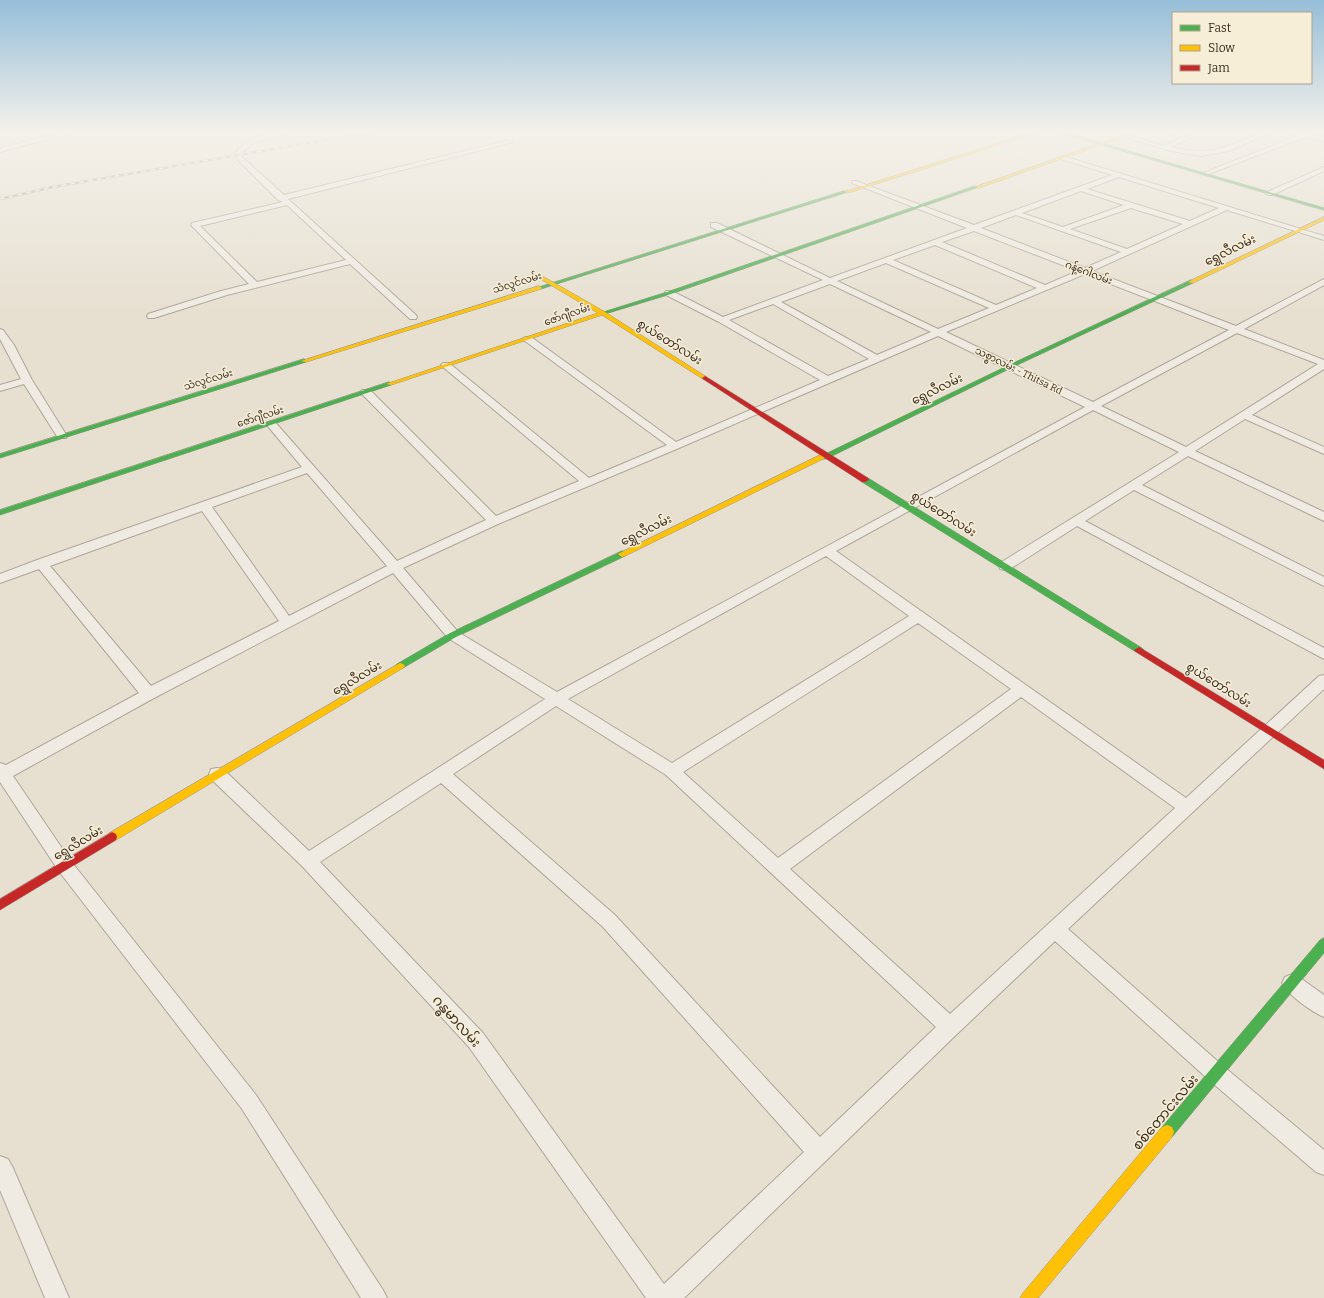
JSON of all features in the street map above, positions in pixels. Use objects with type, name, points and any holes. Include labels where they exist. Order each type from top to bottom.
[{"type":"street","points":[[275,192],[351,261],[410,318]]},
{"type":"street","points":[[255,285],[195,225],[317,192]]},
{"type":"street","name":"သံလွင်လမ်း","points":[[0,456],[58,429],[341,349],[825,192]]},
{"type":"street","name":"သံလွင်လမ်း","points":[[718,227],[843,192]]},
{"type":"street","name":"ဂန့်ဂေါလမ်း","points":[[877,192],[1158,298],[1324,364]]},
{"type":"street","name":"ဇော်ဂျီလမ်း","points":[[0,513],[777,256],[963,192]]},
{"type":"street","points":[[722,320],[1073,192]]},
{"type":"street","points":[[1088,192],[1190,224]]},
{"type":"street","points":[[1173,192],[1324,238]]},
{"type":"street","points":[[1264,192],[1324,209]]},
{"type":"street","points":[[1064,229],[1132,205]]},
{"type":"street","points":[[375,1298],[249,1102],[64,865],[1,772],[395,567],[494,521],[675,446],[939,332],[1085,271],[1226,208]]},
{"type":"street","points":[[1016,212],[1128,252]]},
{"type":"street","name":"ရွှေလီလမ်း","points":[[0,905],[64,865],[453,635],[1011,366],[1158,298],[1324,218]]},
{"type":"street","name":"သစ္စာလမ်း - Thitsa Rd","points":[[718,227],[1324,517]]},
{"type":"street","points":[[934,242],[1045,288]]},
{"type":"street","points":[[886,260],[996,308]]},
{"type":"street","points":[[151,316],[255,285],[351,261]]},
{"type":"street","name":"သံလွင်လမ်း","points":[[410,318],[547,281]]},
{"type":"street","name":"စွယ်တော်လမ်း","points":[[547,281],[602,313],[827,456],[1324,765]]},
{"type":"street","points":[[308,861],[555,700],[908,506],[1324,282]]},
{"type":"street","points":[[669,292],[722,320],[827,380]]},
{"type":"street","points":[[773,301],[877,359]]},
{"type":"street","points":[[0,332],[10,345],[27,380],[58,429]]},
{"type":"street","points":[[528,339],[675,446]]},
{"type":"street","points":[[334,342],[341,349]]},
{"type":"street","points":[[1005,566],[1324,364]]},
{"type":"street","points":[[446,365],[587,482]]},
{"type":"street","points":[[0,388],[27,380]]},
{"type":"street","points":[[366,392],[494,521]]},
{"type":"street","points":[[1244,415],[1324,451]]},
{"type":"street","points":[[271,424],[453,635],[555,700],[672,771],[950,1027]]},
{"type":"street","points":[[0,579],[41,563],[310,468]]},
{"type":"street","points":[[1134,485],[1324,582]]},
{"type":"street","points":[[204,506],[287,623]]},
{"type":"street","points":[[1077,521],[1324,654]]},
{"type":"street","points":[[827,551],[1187,807]]},
{"type":"street","points":[[41,563],[149,694]]},
{"type":"street","points":[[672,771],[919,616]]},
{"type":"street","points":[[667,1298],[950,1027],[1324,680]]},
{"type":"street","points":[[778,868],[1021,689]]},
{"type":"street","name":"ဂန္ဓမာလမ်း","points":[[217,774],[308,861],[476,1040],[660,1298]]},
{"type":"street","points":[[442,774],[609,921],[820,1153]]},
{"type":"street","points":[[1056,929],[1216,1073],[1324,1164]]},
{"type":"street","name":"စစ်တောင်းလမ်း","points":[[1028,1298],[1324,944]]},
{"type":"street","points":[[1292,982],[1324,1007]]},
{"type":"street","points":[[0,1167],[57,1298]]},
{"type":"railway","points":[[0,199],[33,192]]},
{"type":"traffic: fast","points":[[539,288],[846,192]]},
{"type":"traffic: fast","points":[[603,313],[669,293],[964,192]]},
{"type":"traffic: fast","points":[[1264,192],[1324,209]]},
{"type":"traffic: fast","points":[[823,457],[1011,366],[1191,282]]},
{"type":"traffic: fast","points":[[0,456],[304,361]]},
{"type":"traffic: fast","points":[[0,513],[389,384]]},
{"type":"traffic: fast","points":[[865,480],[1139,650]]},
{"type":"traffic: fast","points":[[400,666],[453,635],[622,554]]},
{"type":"traffic: fast","points":[[1167,1132],[1324,944]]},
{"type":"traffic: slow","points":[[1191,282],[1324,218]]},
{"type":"traffic: slow","points":[[544,279],[602,313],[705,378]]},
{"type":"traffic: slow","points":[[304,361],[539,288]]},
{"type":"traffic: slow","points":[[389,384],[603,313]]},
{"type":"traffic: slow","points":[[622,554],[823,457]]},
{"type":"traffic: slow","points":[[112,837],[400,666]]},
{"type":"traffic: slow","points":[[1028,1298],[1167,1132]]},
{"type":"traffic: jam","points":[[705,378],[865,480]]},
{"type":"traffic: jam","points":[[1139,650],[1324,765]]},
{"type":"traffic: jam","points":[[0,905],[112,837]]}]
